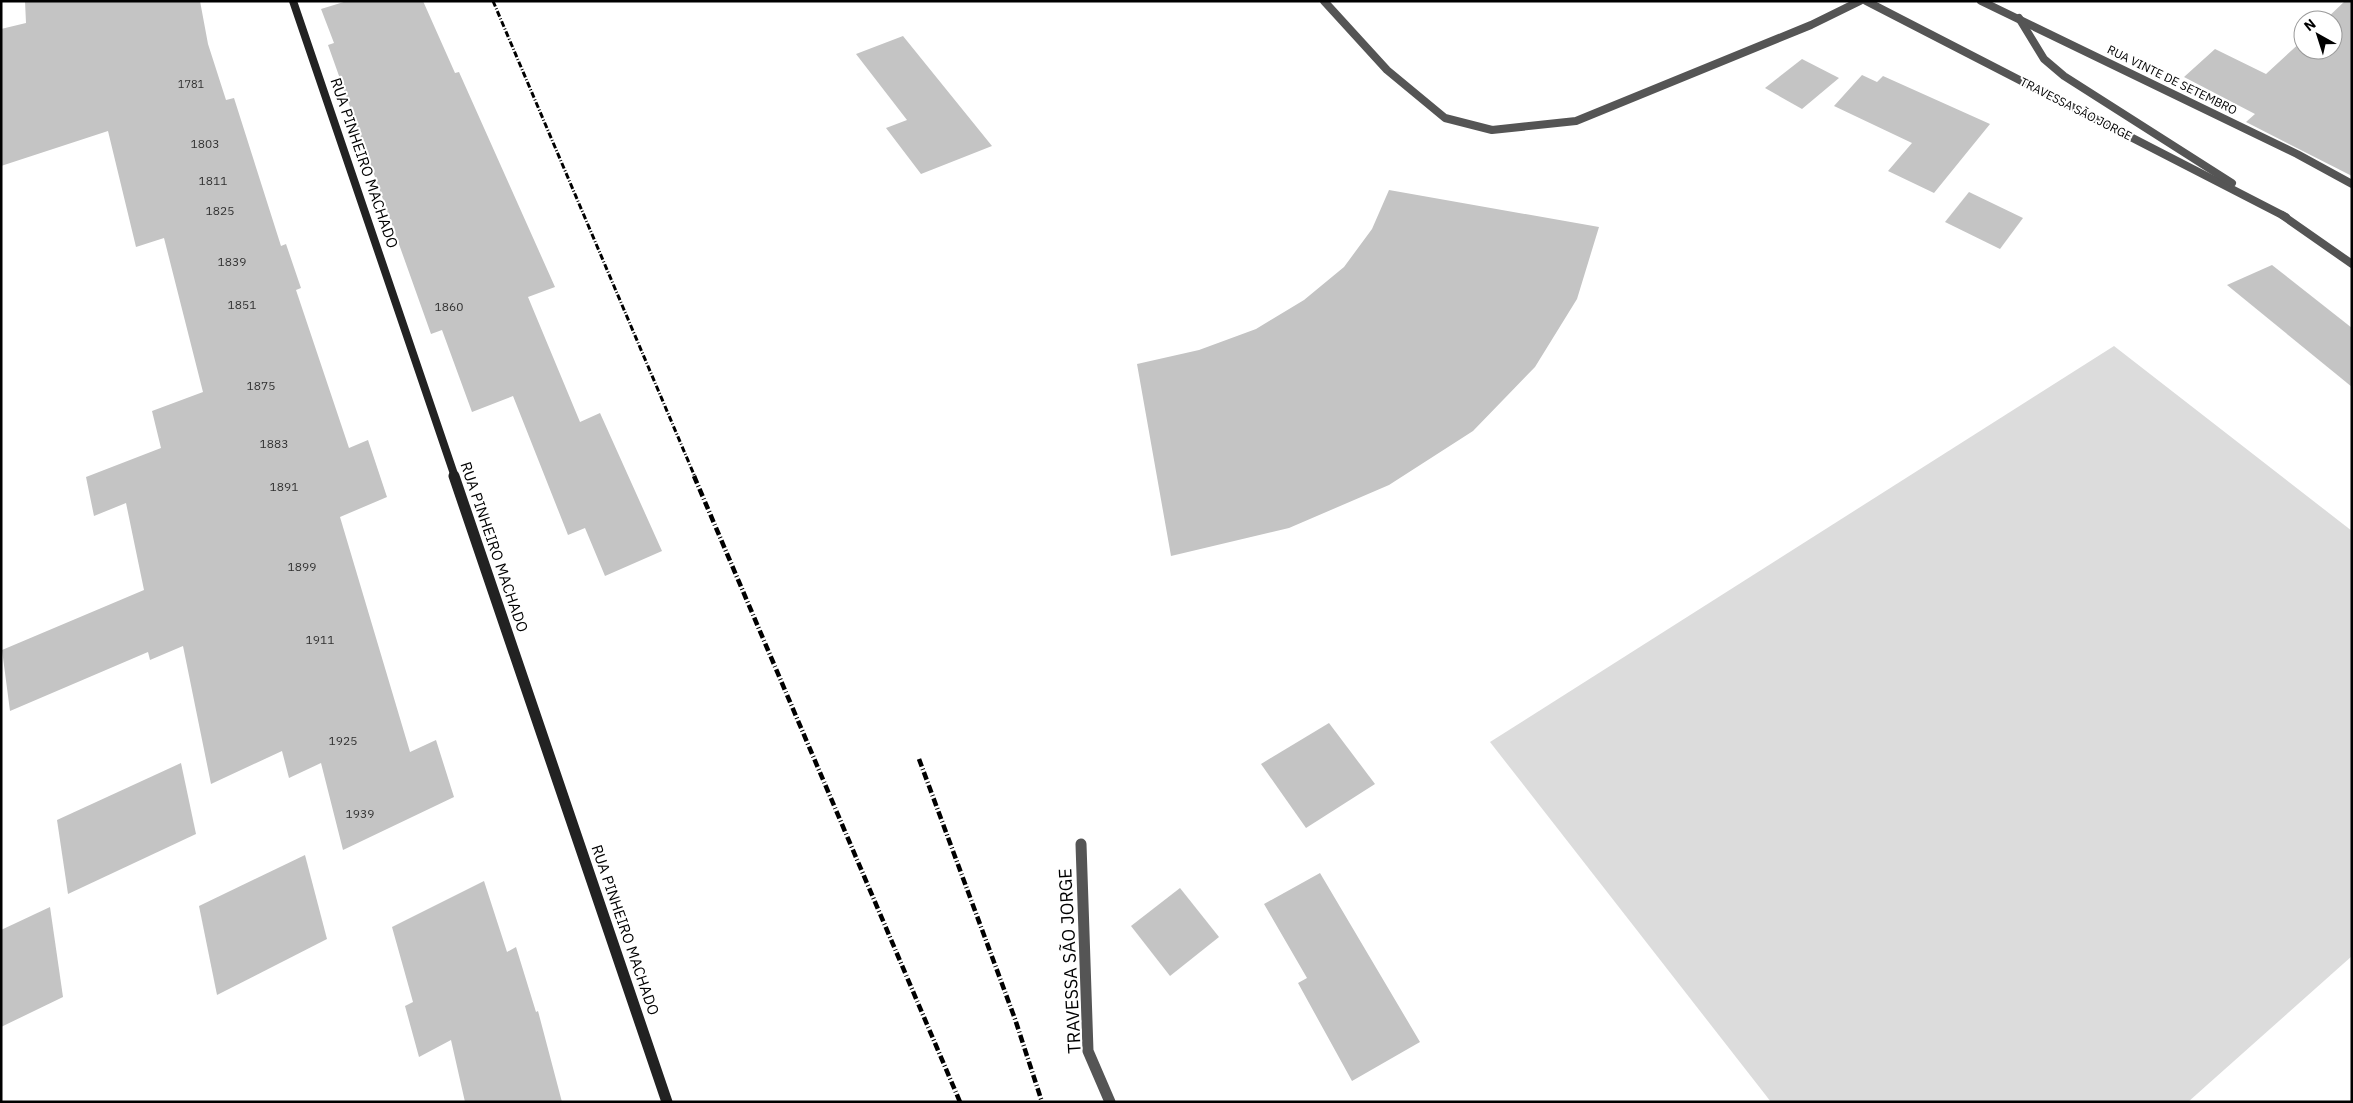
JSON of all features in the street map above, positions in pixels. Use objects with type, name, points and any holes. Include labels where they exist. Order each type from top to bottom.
[{"type":"main road","name":"RUA PINHEIRO MACHADO","points":[[293,1],[667,1102]]},
{"type":"street","points":[[1324,1],[1388,70],[1445,118],[1492,130],[1576,121],[1810,25],[1860,1]]},
{"type":"street","name":"TRAVESSA SÃO JORGE","points":[[1866,1],[2286,217]]},
{"type":"street","name":"RUA VINTE DE SETEMBRO","points":[[1980,1],[2019,18],[2297,154],[2352,184]]},
{"type":"street","name":"TRAVESSA SÃO JORGE","points":[[2019,18],[2044,59],[2064,76],[2286,217],[2352,264]]},
{"type":"street","name":"TRAVESSA SÃO JORGE","points":[[1081,844],[1088,1052],[1110,1102]]},
{"type":"shaded area","points":[[2114,346],[2352,531],[2352,956],[2188,1102],[1771,1102],[1490,742]]},
{"type":"building","points":[[25,1],[200,1],[208,44],[226,100],[234,98],[281,246],[286,244],[301,288],[296,290],[349,448],[368,440],[387,497],[340,517],[410,752],[436,740],[454,797],[343,850],[321,763],[289,778],[282,751],[211,784],[183,646],[150,660],[148,652],[10,711],[2,650],[144,590],[126,503],[94,516],[86,477],[161,448],[152,411],[203,392],[164,238],[136,247],[108,131],[1,166],[1,29],[26,23]]},
{"type":"building","points":[[347,1],[423,1],[455,73],[459,72],[555,287],[528,297],[580,422],[600,413],[662,551],[605,576],[585,528],[568,535],[513,396],[472,412],[442,330],[431,334],[328,45],[334,43],[321,9]]},
{"type":"building","points":[[2345,1],[2352,1],[2352,176],[2246,122],[2255,114],[2184,77],[2215,49],[2266,74],[2293,49],[2293,60],[2343,60],[2343,10],[2336,10]]},
{"type":"building","points":[[903,36],[992,146],[921,174],[886,128],[907,120],[856,54]]},
{"type":"building","points":[[1802,59],[1839,78],[1802,109],[1765,88]]},
{"type":"building","points":[[1862,75],[1877,82],[1883,76],[1990,124],[1934,193],[1888,171],[1912,143],[1834,106]]},
{"type":"building","points":[[1389,190],[1599,227],[1577,299],[1535,367],[1473,431],[1389,485],[1289,528],[1171,556],[1137,364],[1199,350],[1256,329],[1304,300],[1344,267],[1372,229]]},
{"type":"building","points":[[1969,192],[2023,218],[2000,249],[1945,222]]},
{"type":"building","points":[[2272,265],[2352,328],[2352,387],[2227,285]]},
{"type":"building","points":[[1329,723],[1375,784],[1306,828],[1261,764]]},
{"type":"building","points":[[181,763],[196,834],[68,894],[57,820]]},
{"type":"building","points":[[305,855],[327,939],[217,995],[199,906]]},
{"type":"building","points":[[1320,873],[1420,1042],[1352,1081],[1298,983],[1307,978],[1264,904]]},
{"type":"building","points":[[484,881],[507,952],[516,947],[536,1012],[538,1011],[562,1102],[465,1102],[451,1040],[419,1057],[405,1006],[413,1002],[392,927]]},
{"type":"building","points":[[1180,888],[1219,937],[1170,976],[1131,926]]},
{"type":"building","points":[[50,907],[63,997],[1,1027],[1,930]]},
{"type":"railway","points":[[493,1],[695,477]]},
{"type":"railway","points":[[694,476],[960,1102]]},
{"type":"railway","points":[[919,759],[1015,1019],[1042,1102]]}]
